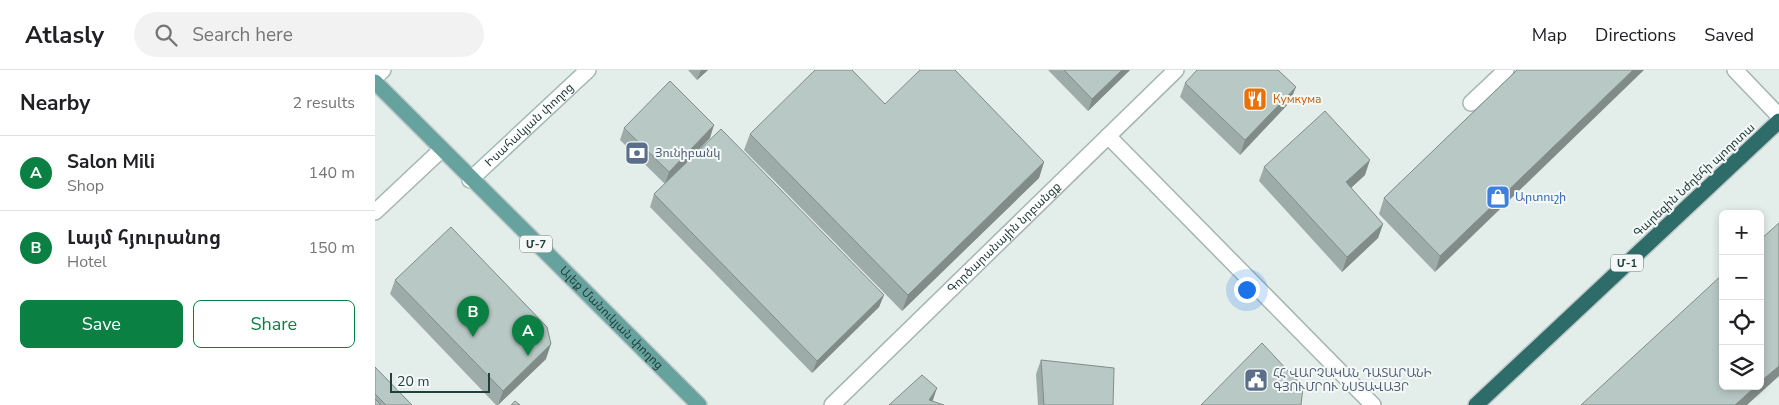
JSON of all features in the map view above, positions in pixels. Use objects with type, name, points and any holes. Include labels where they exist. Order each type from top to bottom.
[{"type":"highway","name":"Գարեգին Նժդեհի պողոտա","points":[[1475,405],[1779,121]]},
{"type":"main road","name":"Ալեք Մանուկյան փողոց","points":[[375,82],[470,180],[699,405]]},
{"type":"street","points":[[375,77],[383,70]]},
{"type":"street","name":"Իսահակյան փողոց","points":[[470,180],[588,70]]},
{"type":"street","name":"Գործարանային նրբանցք","points":[[832,405],[1176,70]]},
{"type":"street","points":[[1471,103],[1506,70]]},
{"type":"street","points":[[1735,70],[1779,116]]},
{"type":"street","points":[[1108,136],[1373,405]]},
{"type":"street","points":[[375,212],[441,150]]},
{"type":"building","points":[[815,70],[852,70],[885,104],[920,70],[955,70],[1044,162],[908,295],[750,134]]},
{"type":"building","points":[[1064,70],[1122,70],[1092,99]]},
{"type":"building","points":[[1197,70],[1278,70],[1296,87],[1245,140],[1185,83]]},
{"type":"building","points":[[1517,70],[1633,70],[1440,256],[1384,198]]},
{"type":"building","points":[[670,81],[714,125],[669,172],[624,128]]},
{"type":"building","points":[[1325,111],[1370,160],[1346,182],[1383,224],[1347,257],[1264,167]]},
{"type":"building","points":[[721,129],[884,295],[817,361],[654,194]]},
{"type":"building","points":[[1779,223],[1779,366],[1764,379],[1764,255],[1764,236]]},
{"type":"building","points":[[451,227],[547,327],[551,344],[503,391],[395,280]]},
{"type":"building","points":[[1719,278],[1719,390],[1752,390],[1735,405],[1581,405]]},
{"type":"building","points":[[1262,343],[1303,387],[1301,405],[1201,405]]},
{"type":"building","points":[[1041,360],[1114,368],[1113,405],[1044,405]]},
{"type":"building","points":[[375,367],[412,405],[386,405],[375,394]]},
{"type":"building","points":[[922,375],[937,388],[929,400],[944,405],[889,405]]},
{"type":"building","points":[[375,399],[381,405],[375,405]]},
{"type":"building","points":[[515,401],[520,405],[511,405]]},
{"type":"place","name":"Кумкума","points":[[1255,99]]},
{"type":"place","name":"Յունիբանկ","points":[[637,153]]},
{"type":"place","name":"Արտուշի","points":[[1498,197]]},
{"type":"place","name":"Լայմ հյուրանոց","points":[[473,337]]},
{"type":"place","name":"Salon Mili","points":[[528,356]]},
{"type":"place","name":"ՀՀ ՎԱՐՉԱԿԱՆ ԴԱՏԱՐԱՆԻ ԳՅՈՒՄՐՈՒ ՆՍՏԱՎԱՅՐ","points":[[1256,380]]}]
